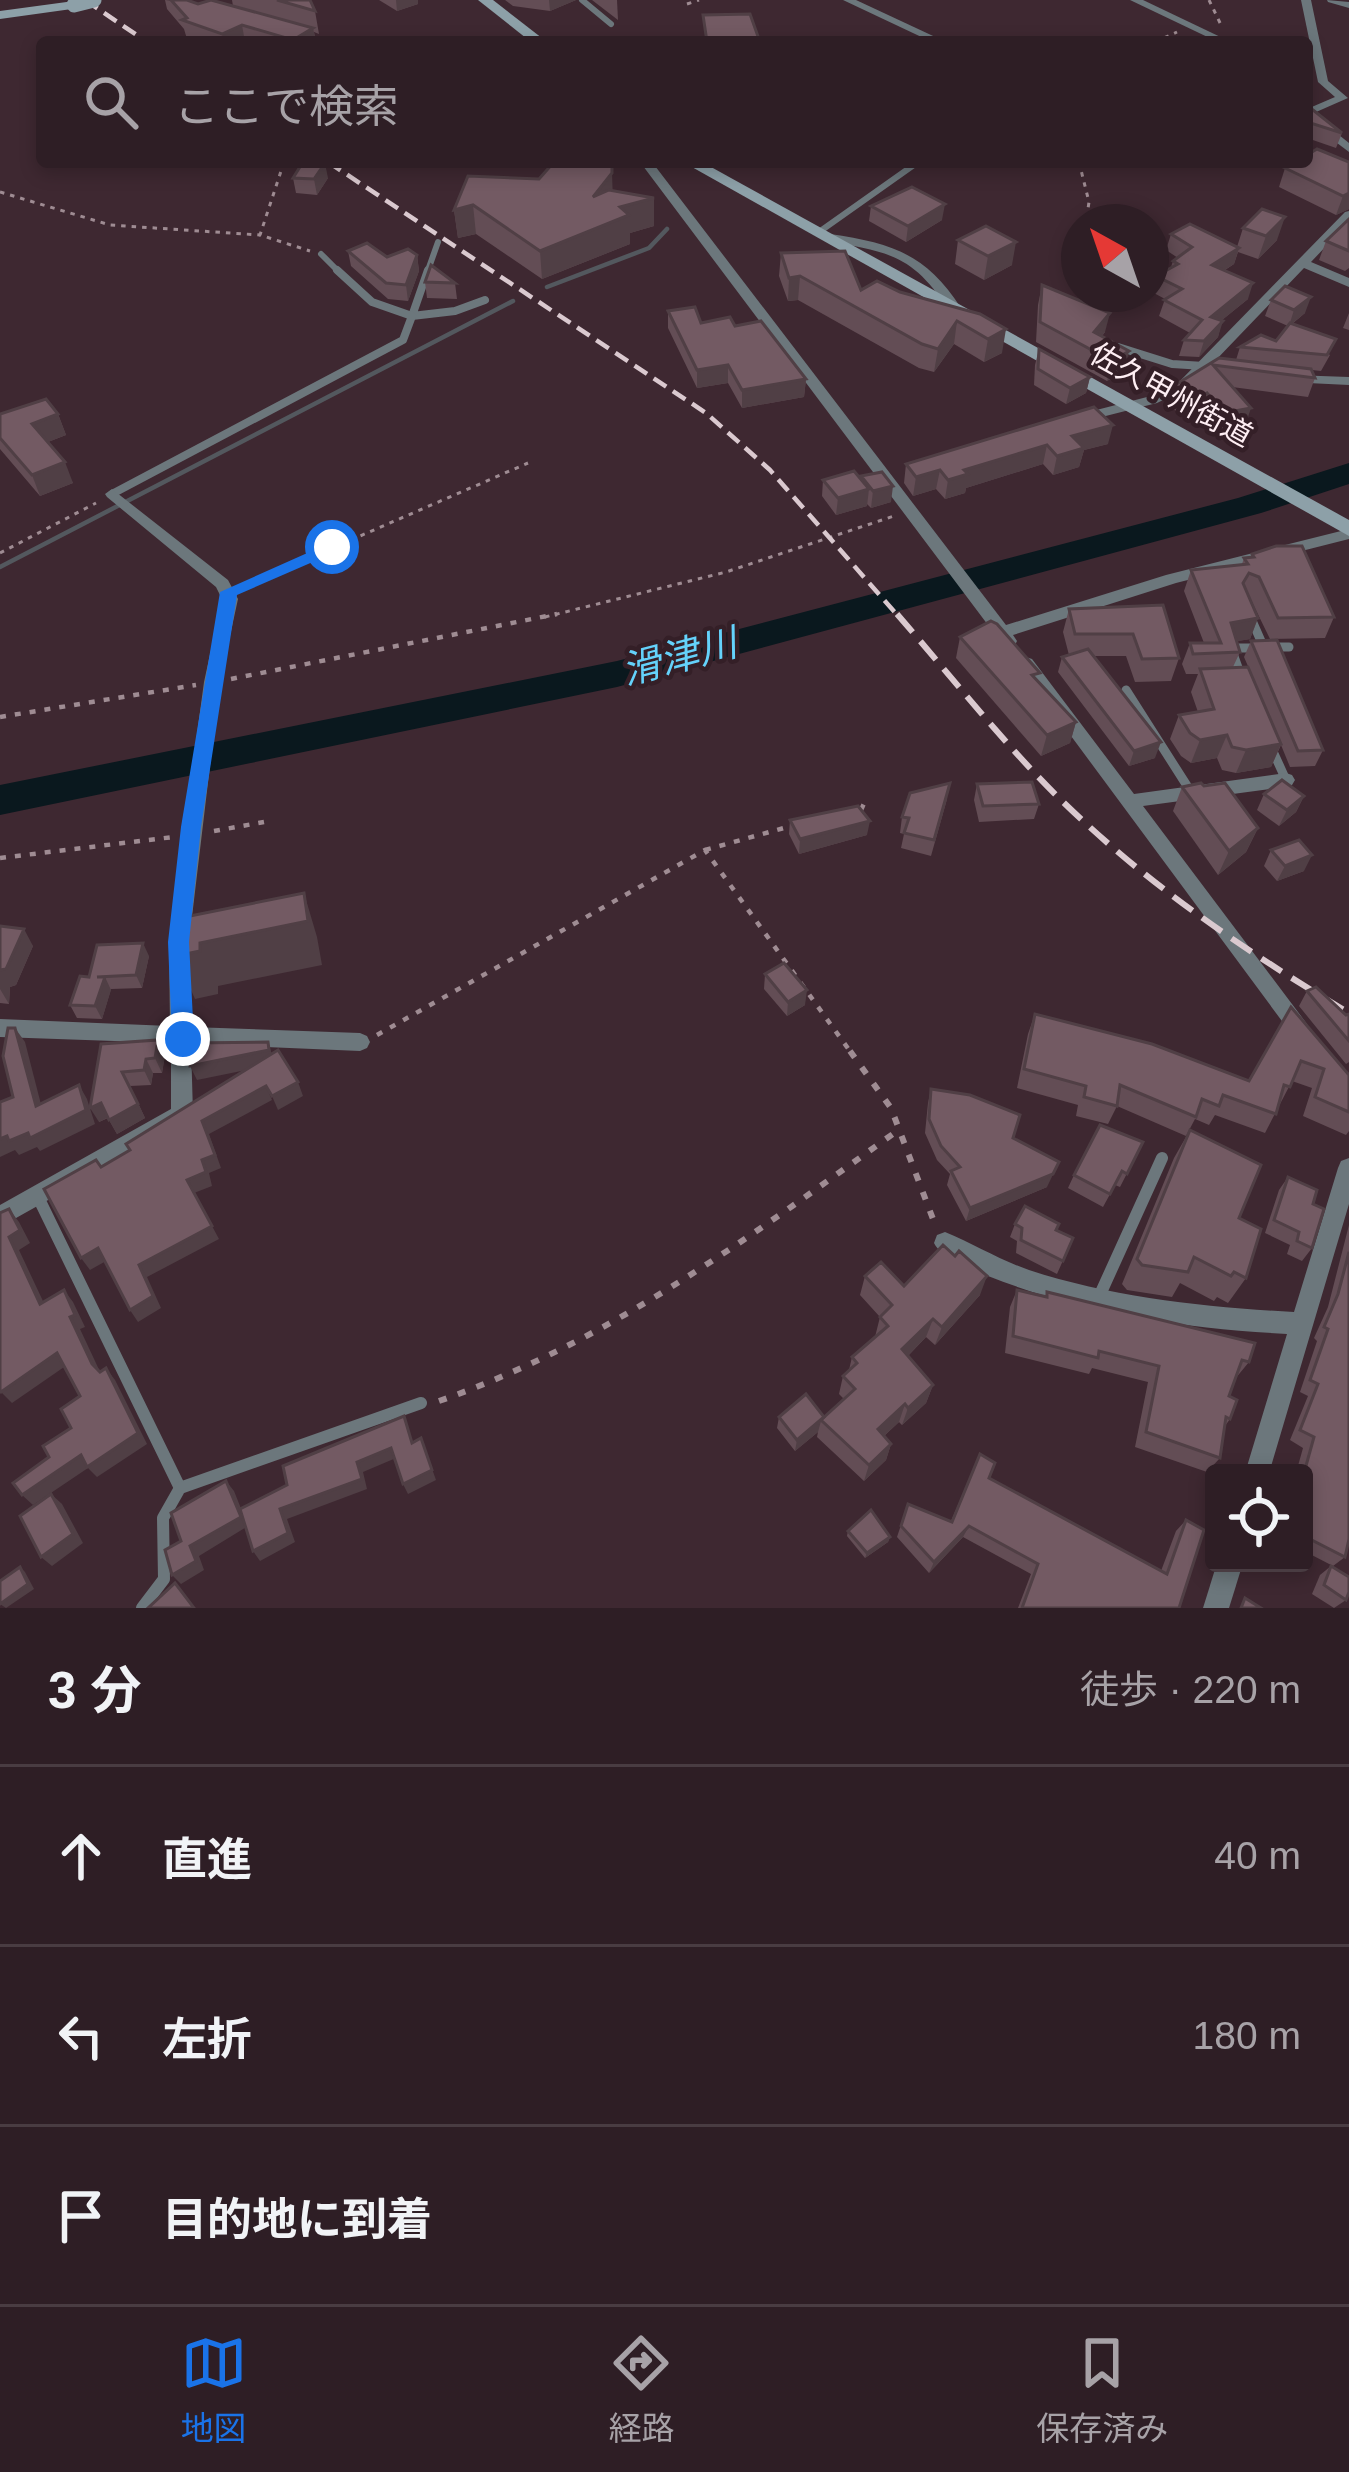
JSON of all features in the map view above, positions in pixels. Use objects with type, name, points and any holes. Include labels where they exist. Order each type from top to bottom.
[{"type":"main road","points":[[0,14],[94,0]]},
{"type":"main road","points":[[466,0],[513,36]]},
{"type":"main road","points":[[485,0],[532,36]]},
{"type":"main road","name":"佐久甲州街道","points":[[698,168],[1348,530]]},
{"type":"main road","name":"佐久甲州街道","points":[[717,168],[776,208]]},
{"type":"street","points":[[848,0],[927,36]]},
{"type":"street","points":[[1135,0],[1219,36]]},
{"type":"street","points":[[1306,0],[1323,82],[1343,98],[1313,110]]},
{"type":"street","points":[[1332,0],[1349,4]]},
{"type":"street","points":[[1313,118],[1349,149]]},
{"type":"street","points":[[651,168],[892,478],[911,513],[1314,1047]]},
{"type":"street","points":[[1063,423],[1174,391],[1212,368],[1349,215]]},
{"type":"street","points":[[1303,263],[1349,284]]},
{"type":"street","points":[[1285,379],[1349,381]]},
{"type":"street","points":[[0,1216],[182,1114],[179,942],[212,684],[229,592],[120,501]]},
{"type":"street","points":[[999,627],[1348,530]]},
{"type":"street","points":[[1130,801],[1286,780]]},
{"type":"street","points":[[0,1028],[183,1039],[360,1042]]},
{"type":"street","points":[[1260,1464],[1349,1168]]},
{"type":"street","points":[[945,1243],[972,1260],[1098,1299],[1217,1319],[1302,1324]]},
{"type":"street","points":[[1216,1608],[1227,1572]]},
{"type":"lane","points":[[582,0],[611,24]]},
{"type":"lane","points":[[825,235],[912,168]]},
{"type":"lane","points":[[120,501],[397,344],[438,242]]},
{"type":"lane","points":[[321,254],[367,301],[388,312],[412,316],[455,311],[485,300]]},
{"type":"lane","points":[[1113,345],[1172,364],[1212,368]]},
{"type":"lane","points":[[1244,602],[1264,648]]},
{"type":"lane","points":[[1225,682],[1243,681],[1231,648],[1289,647]]},
{"type":"lane","points":[[1126,691],[1191,791]]},
{"type":"lane","points":[[1269,740],[1286,780]]},
{"type":"lane","points":[[1098,1299],[1162,1158]]},
{"type":"lane","points":[[37,1195],[180,1488]]},
{"type":"lane","points":[[142,1608],[164,1579],[159,1529],[170,1497],[180,1488],[421,1402]]},
{"type":"path","points":[[687,4],[698,0]]},
{"type":"path","points":[[1209,0],[1225,36]]},
{"type":"path","points":[[260,235],[282,168]]},
{"type":"path","points":[[1080,168],[1089,204]]},
{"type":"path","points":[[0,192],[110,225],[260,235],[321,254]]},
{"type":"path","points":[[229,592],[528,463]]},
{"type":"path","points":[[0,553],[120,501]]},
{"type":"path","points":[[0,717],[212,684],[500,628],[725,572],[911,513]]},
{"type":"path","points":[[862,810],[867,797]]},
{"type":"path","points":[[0,858],[264,822]]},
{"type":"path","points":[[360,1042],[705,850],[792,826]]},
{"type":"path","points":[[705,850],[873,1082],[945,1243]]},
{"type":"path","points":[[421,1402],[463,1392],[631,1318],[898,1130]]},
{"type":"building","points":[[171,0],[198,4],[211,0],[313,28],[300,36],[279,36],[242,25],[222,34],[182,20],[187,18]]},
{"type":"building","points":[[277,0],[310,0],[315,11]]},
{"type":"building","points":[[750,14],[758,36],[706,36],[703,15]]},
{"type":"building","points":[[1313,110],[1342,133],[1313,124]]},
{"type":"building","points":[[1313,151],[1349,162],[1349,193],[1343,196],[1285,168],[1313,168]]},
{"type":"building","points":[[299,168],[322,168],[314,179],[293,178]]},
{"type":"building","points":[[549,168],[612,168],[593,197],[609,190],[654,198],[620,207],[629,215],[540,251],[473,205],[454,210],[468,176],[539,179]]},
{"type":"building","points":[[912,187],[945,204],[908,226],[871,206]]},
{"type":"building","points":[[1262,209],[1285,217],[1266,236],[1243,228]]},
{"type":"building","points":[[1349,219],[1349,251],[1326,241]]},
{"type":"building","points":[[1190,224],[1239,248],[1212,265],[1253,283],[1211,317],[1223,321],[1204,341],[1184,340],[1202,320],[1169,303],[1169,297],[1182,289],[1169,282],[1169,269],[1192,247],[1171,234]]},
{"type":"building","points":[[986,226],[1016,242],[988,256],[958,240]]},
{"type":"building","points":[[367,243],[387,257],[408,249],[417,255],[406,285],[386,283],[348,251]]},
{"type":"building","points":[[845,251],[861,290],[877,281],[980,314],[1006,329],[988,339],[957,321],[938,349],[922,344],[800,276],[789,278],[781,253]]},
{"type":"building","points":[[431,265],[455,283],[425,282]]},
{"type":"building","points":[[1042,285],[1061,293],[1061,312],[1110,313],[1094,332],[1129,351],[1112,361],[1040,322]]},
{"type":"building","points":[[1285,286],[1311,297],[1294,310],[1271,300]]},
{"type":"building","points":[[695,307],[701,323],[730,317],[735,326],[761,321],[806,379],[742,390],[728,365],[697,370],[668,311]]},
{"type":"building","points":[[1290,323],[1336,339],[1327,355],[1240,347],[1261,335],[1276,341]]},
{"type":"building","points":[[1039,349],[1090,377],[1070,388],[1038,369]]},
{"type":"building","points":[[1219,358],[1311,369],[1315,378],[1213,365],[1251,408],[1224,413],[1207,393],[1196,400],[1172,387]]},
{"type":"building","points":[[46,399],[58,414],[32,424],[65,462],[32,475],[0,438],[0,414]]},
{"type":"building","points":[[1094,407],[1113,425],[1072,436],[1084,448],[1057,456],[1047,445],[964,470],[968,474],[948,480],[940,470],[916,477],[906,464]]},
{"type":"building","points":[[854,471],[869,489],[838,498],[823,480]]},
{"type":"building","points":[[882,472],[893,486],[873,491],[861,476]]},
{"type":"building","points":[[1276,546],[1302,546],[1334,617],[1278,618],[1259,577],[1249,573],[1243,583],[1258,618],[1231,623],[1240,652],[1193,654],[1190,643],[1221,643],[1191,570],[1248,564],[1244,558]]},
{"type":"building","points":[[1163,605],[1179,658],[1142,659],[1133,634],[1075,634],[1069,609]]},
{"type":"building","points":[[991,621],[1040,673],[1032,675],[1076,722],[1047,735],[960,637]]},
{"type":"building","points":[[1277,640],[1323,750],[1298,751],[1251,641]]},
{"type":"building","points":[[1088,649],[1161,742],[1134,751],[1062,657]]},
{"type":"building","points":[[1248,667],[1281,744],[1246,750],[1232,747],[1227,735],[1200,740],[1190,733],[1179,715],[1214,709],[1200,669]]},
{"type":"building","points":[[1282,780],[1304,796],[1287,810],[1264,794]]},
{"type":"building","points":[[1032,782],[1039,804],[983,806],[977,784]]},
{"type":"building","points":[[950,783],[934,840],[904,833],[909,818],[902,817],[910,793]]},
{"type":"building","points":[[1225,783],[1258,828],[1229,851],[1182,787]]},
{"type":"building","points":[[858,806],[870,821],[800,839],[790,820]]},
{"type":"building","points":[[1299,840],[1312,855],[1285,866],[1271,850]]},
{"type":"building","points":[[304,893],[308,921],[200,943],[200,951],[176,956],[175,919]]},
{"type":"building","points":[[0,926],[24,929],[6,969],[0,970]]},
{"type":"building","points":[[143,943],[136,975],[97,977],[105,977],[95,1006],[70,1005],[80,976],[89,977],[97,945]]},
{"type":"building","points":[[784,963],[807,990],[788,1002],[765,974]]},
{"type":"building","points":[[1316,987],[1349,1014],[1349,1041],[1307,991]]},
{"type":"building","points":[[1291,1007],[1349,1075],[1349,1112],[1315,1097],[1324,1069],[1301,1061],[1290,1087],[1284,1085],[1276,1114],[1223,1095],[1219,1106],[1202,1099],[1196,1117],[1120,1085],[1117,1106],[1084,1097],[1086,1086],[1024,1069],[1035,1014],[1152,1044],[1249,1081]]},
{"type":"building","points":[[8,1028],[15,1028],[36,1106],[79,1085],[86,1110],[30,1138],[28,1133],[9,1141],[7,1136],[0,1139],[0,1102],[13,1097],[3,1056]]},
{"type":"building","points":[[158,1040],[155,1058],[146,1059],[144,1070],[122,1072],[138,1104],[109,1120],[101,1103],[90,1108],[101,1044]]},
{"type":"building","points":[[268,1042],[269,1050],[190,1066],[189,1043]]},
{"type":"building","points":[[278,1050],[298,1082],[272,1096],[266,1086],[202,1121],[215,1155],[202,1160],[206,1172],[187,1180],[212,1226],[139,1265],[153,1296],[130,1310],[98,1248],[81,1258],[44,1189],[96,1160],[101,1167],[130,1150],[126,1144]]},
{"type":"building","points":[[931,1089],[970,1095],[1020,1115],[1013,1138],[1059,1162],[1053,1174],[970,1208],[951,1171],[960,1167],[941,1146],[929,1119]]},
{"type":"building","points":[[1100,1125],[1143,1142],[1127,1174],[1122,1171],[1110,1194],[1074,1175]]},
{"type":"building","points":[[1190,1130],[1261,1165],[1239,1218],[1261,1229],[1246,1278],[1234,1272],[1231,1276],[1194,1257],[1188,1272],[1142,1265],[1137,1259]]},
{"type":"building","points":[[1288,1177],[1317,1190],[1313,1204],[1324,1209],[1312,1248],[1297,1241],[1299,1232],[1274,1220]]},
{"type":"building","points":[[1025,1206],[1059,1224],[1056,1230],[1073,1238],[1063,1261],[1021,1240],[1022,1228],[1015,1224]]},
{"type":"building","points":[[9,1209],[20,1230],[9,1237],[40,1304],[64,1290],[75,1315],[70,1317],[92,1364],[100,1372],[106,1368],[138,1433],[87,1467],[81,1455],[22,1495],[13,1483],[49,1457],[43,1446],[71,1428],[61,1409],[80,1396],[57,1353],[0,1391],[0,1213]]},
{"type":"building","points":[[943,1245],[955,1256],[959,1251],[987,1276],[942,1327],[933,1319],[902,1349],[933,1385],[878,1429],[891,1444],[869,1465],[821,1420],[855,1389],[843,1376],[857,1363],[852,1357],[888,1326],[880,1317],[892,1305],[865,1276],[881,1262],[904,1286]]},
{"type":"building","points":[[1349,1252],[1349,1539],[1345,1557],[1313,1541],[1313,1464],[1306,1464],[1314,1437],[1300,1430],[1318,1384],[1310,1380]]},
{"type":"building","points":[[1017,1290],[1047,1297],[1047,1292],[1255,1343],[1249,1362],[1242,1360],[1229,1396],[1237,1400],[1230,1419],[1226,1417],[1220,1458],[1146,1432],[1159,1366],[1099,1351],[1098,1358],[1013,1336]]},
{"type":"building","points":[[806,1394],[824,1417],[797,1440],[779,1417]]},
{"type":"building","points":[[404,1416],[412,1443],[421,1438],[432,1470],[403,1484],[391,1448],[357,1462],[362,1479],[280,1509],[288,1533],[253,1551],[240,1509],[287,1485],[283,1466]]},
{"type":"building","points":[[980,1454],[995,1463],[989,1478],[1167,1574],[1186,1520],[1204,1530],[1179,1608],[1022,1608],[1038,1564],[969,1526],[934,1562],[901,1526],[908,1504],[952,1522]]},
{"type":"building","points":[[226,1481],[241,1517],[190,1546],[196,1561],[172,1575],[165,1550],[181,1541],[171,1513]]},
{"type":"building","points":[[51,1494],[73,1534],[41,1557],[20,1516]]},
{"type":"building","points":[[871,1510],[890,1537],[867,1553],[848,1531]]},
{"type":"building","points":[[1331,1566],[1349,1577],[1346,1600],[1324,1585]]},
{"type":"building","points":[[20,1567],[28,1584],[0,1604],[0,1581]]},
{"type":"building","points":[[175,1583],[194,1608],[148,1608]]},
{"type":"building","points":[[1245,1598],[1261,1608],[1241,1608]]},
{"type":"waterway","points":[[547,287],[649,248],[667,229]]},
{"type":"waterway","points":[[0,567],[513,301]]},
{"type":"waterway","name":"滑津川","points":[[0,800],[617,674],[1249,506],[1349,473]]},
{"type":"railway","points":[[85,0],[138,36]]},
{"type":"railway","points":[[337,168],[706,413],[770,470],[899,617]]},
{"type":"railway","points":[[897,614],[1018,756],[1094,831],[1199,915],[1349,1013]]},
{"type":"route","points":[[183,1039],[179,942],[191,827],[229,592],[332,547]]}]
